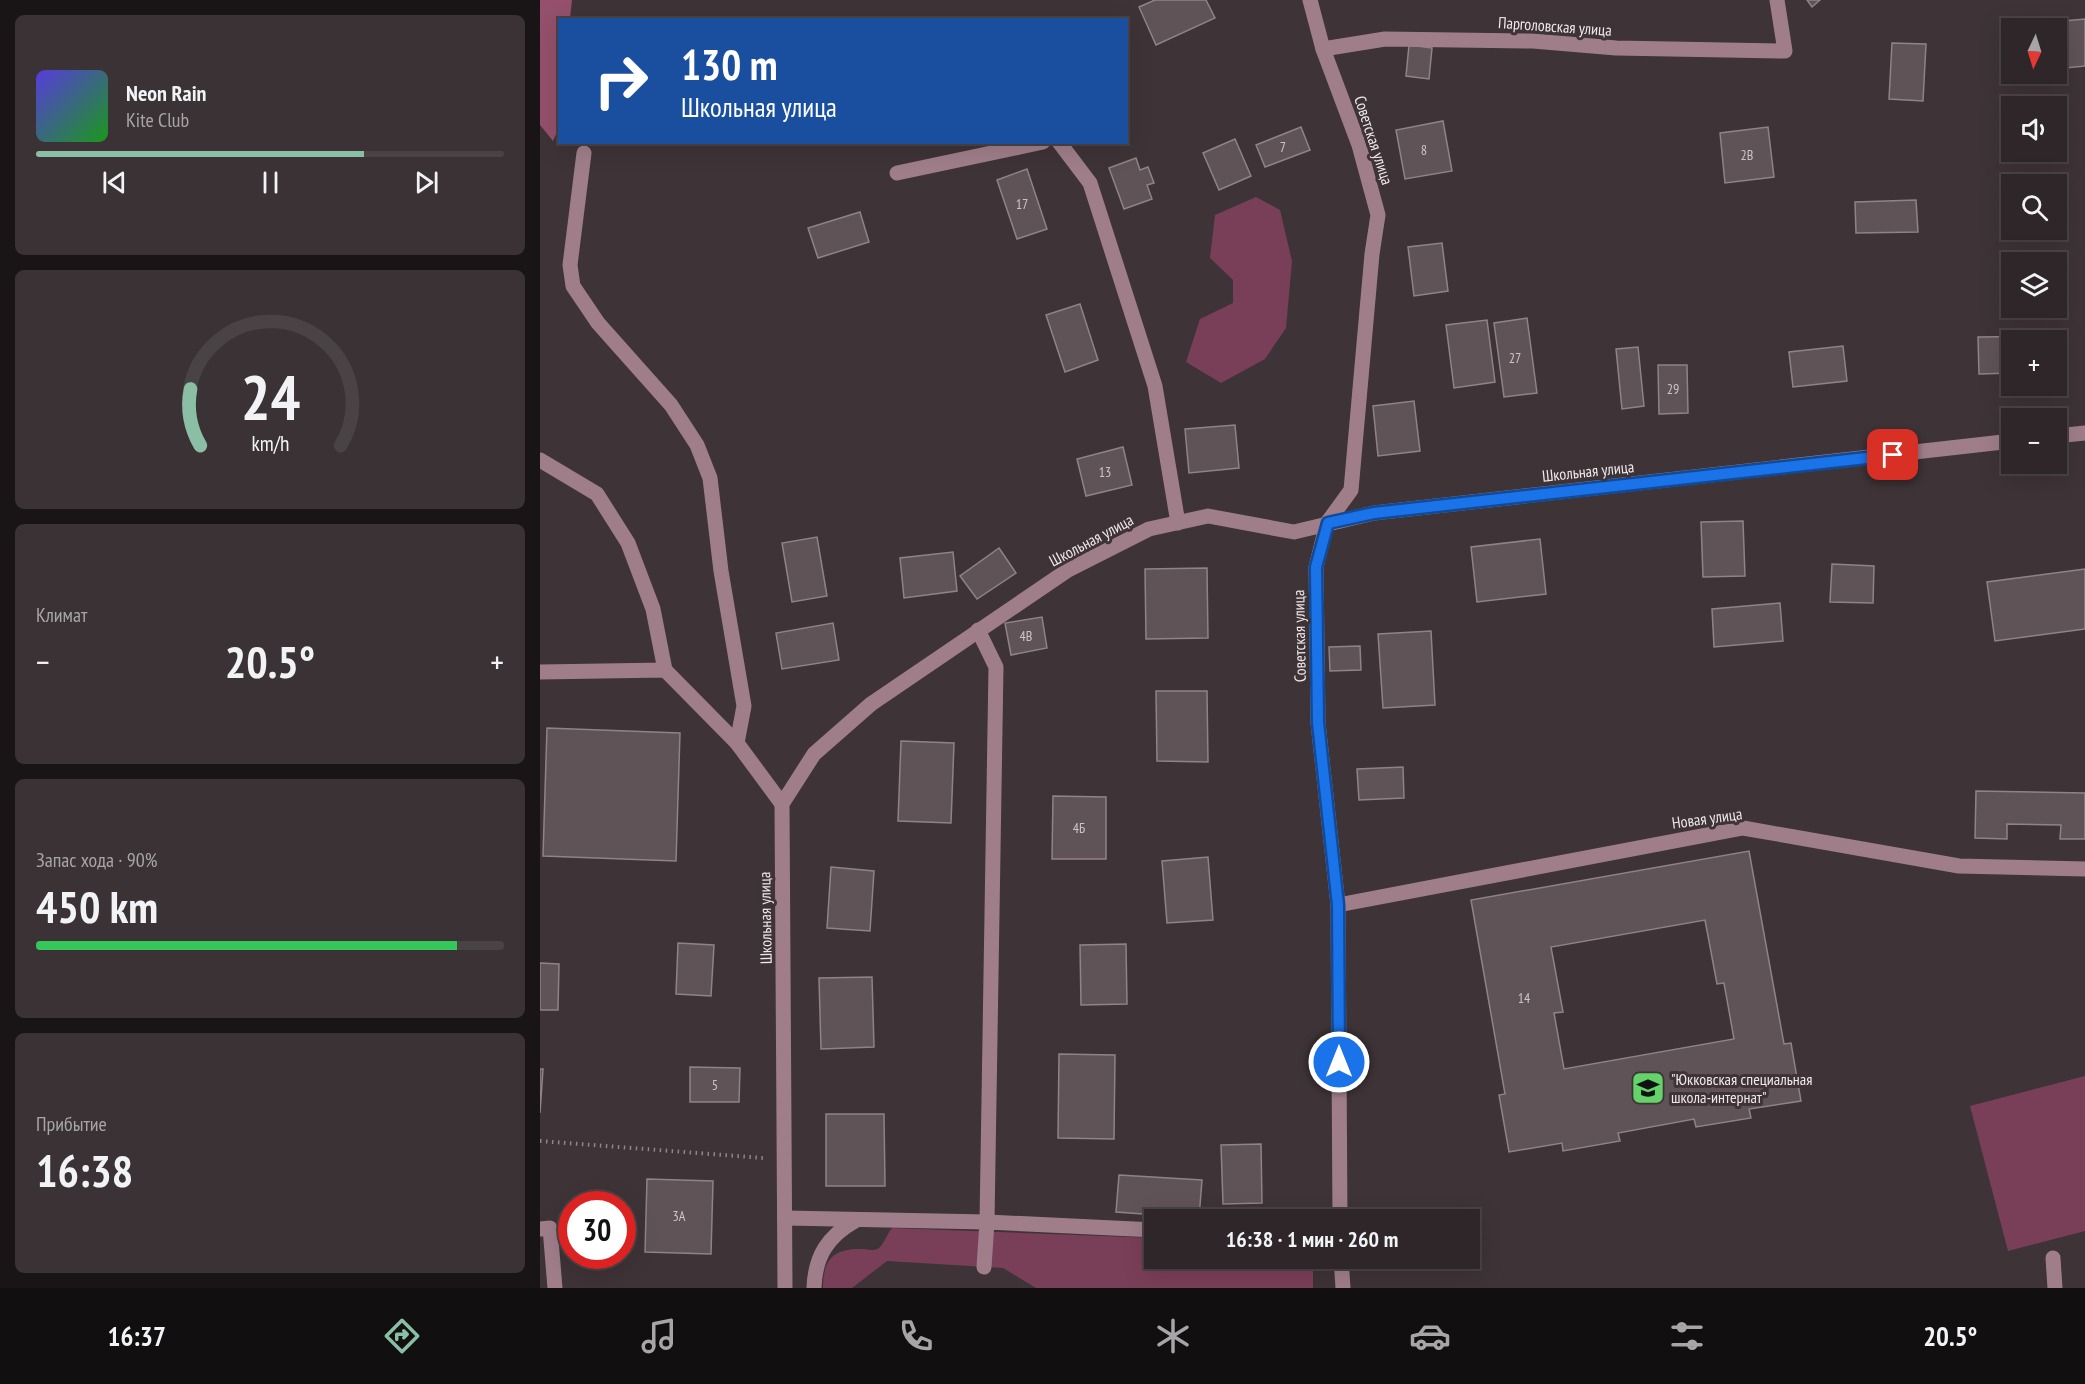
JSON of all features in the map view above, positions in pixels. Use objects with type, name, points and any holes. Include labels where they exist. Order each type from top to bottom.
[{"type":"street","name":"Советская улица","points":[[1310,0],[1323,49],[1359,145],[1378,214],[1371,254],[1351,490],[1328,523],[1316,567],[1318,723],[1338,905],[1340,1209]]},
{"type":"street","name":"Парголовская улица","points":[[1323,49],[1385,39],[1533,41],[1616,48],[1785,51],[1777,0]]},
{"type":"street","points":[[897,173],[1034,144]]},
{"type":"street","points":[[1061,144],[1090,183],[1155,386],[1178,523]]},
{"type":"street","points":[[584,153],[570,265],[573,286],[598,323],[671,405],[697,445],[710,478],[721,571],[744,706],[737,743]]},
{"type":"street","points":[[2067,435],[2085,433]]},
{"type":"street","name":"Школьная улица","points":[[785,1288],[782,804],[814,754],[871,704],[1068,570],[1149,529],[1208,516],[1294,531],[1374,513],[2001,442]]},
{"type":"street","points":[[540,460],[597,494],[628,543],[653,609],[665,670],[737,743],[782,804]]},
{"type":"street","points":[[978,630],[996,667],[987,1222],[984,1267]]},
{"type":"street","points":[[540,672],[665,670]]},
{"type":"street","name":"Новая улица","points":[[1338,905],[1743,828],[1959,866],[2085,869]]},
{"type":"street","points":[[786,1218],[987,1222],[1144,1229]]},
{"type":"street","points":[[814,1288],[818,1263],[832,1236],[857,1220]]},
{"type":"street","points":[[540,1228],[550,1228],[555,1288]]},
{"type":"street","points":[[2053,1258],[2055,1288]]},
{"type":"street","points":[[1342,1269],[1343,1288]]},
{"type":"path","points":[[540,1141],[785,1160]]},
{"type":"shaded area","points":[[540,0],[572,0],[570,18],[558,18],[558,129],[553,141],[540,125]]},
{"type":"shaded area","points":[[1256,197],[1280,210],[1292,261],[1286,328],[1265,359],[1221,383],[1186,362],[1200,319],[1233,303],[1233,280],[1210,258],[1215,215]]},
{"type":"shaded area","points":[[2085,1076],[2085,1231],[2008,1251],[1970,1106]]},
{"type":"shaded area","points":[[892,1228],[1144,1238],[1144,1269],[1313,1269],[1313,1288],[1036,1288],[1003,1268],[887,1261],[852,1288],[823,1288],[825,1269],[833,1256],[845,1250],[877,1249]]},
{"type":"building","points":[[1155,0],[1206,0],[1215,18],[1156,45],[1139,7]]},
{"type":"building","points":[[1807,0],[1820,0],[1812,7]]},
{"type":"building","points":[[2085,19],[2085,66],[2067,68],[2067,21]]},
{"type":"building","points":[[1892,43],[1926,44],[1923,101],[1889,99]]},
{"type":"building","points":[[1409,45],[1432,48],[1429,79],[1406,76]]},
{"type":"building","points":[[1443,121],[1452,171],[1405,179],[1396,130]]},
{"type":"building","points":[[1301,127],[1310,150],[1265,167],[1256,145]]},
{"type":"building","points":[[1768,127],[1774,177],[1725,183],[1720,133]]},
{"type":"building","points":[[1235,139],[1251,176],[1219,190],[1203,153]]},
{"type":"building","points":[[1136,158],[1140,170],[1148,167],[1154,183],[1147,185],[1152,199],[1124,209],[1109,168]]},
{"type":"building","points":[[1027,169],[1047,229],[1017,239],[997,180]]},
{"type":"building","points":[[1916,200],[1918,232],[1856,233],[1855,202]]},
{"type":"building","points":[[860,212],[869,242],[818,258],[808,228]]},
{"type":"building","points":[[1442,243],[1448,291],[1414,296],[1408,247]]},
{"type":"building","points":[[1080,304],[1098,360],[1065,372],[1046,315]]},
{"type":"building","points":[[1527,318],[1537,393],[1504,397],[1494,323]]},
{"type":"building","points":[[1487,320],[1495,382],[1454,388],[1446,325]]},
{"type":"building","points":[[1978,337],[2001,337],[2001,373],[1979,374]]},
{"type":"building","points":[[1843,346],[1847,381],[1793,387],[1789,352]]},
{"type":"building","points":[[1638,347],[1644,406],[1622,409],[1616,349]]},
{"type":"building","points":[[1658,365],[1687,365],[1688,413],[1659,414]]},
{"type":"building","points":[[1414,401],[1420,451],[1378,456],[1373,406]]},
{"type":"building","points":[[1235,425],[1239,468],[1189,473],[1185,429]]},
{"type":"building","points":[[1123,447],[1132,485],[1086,496],[1077,459]]},
{"type":"building","points":[[1743,521],[1745,576],[1703,577],[1701,522]]},
{"type":"building","points":[[817,537],[827,596],[792,602],[782,543]]},
{"type":"building","points":[[1540,539],[1546,594],[1477,602],[1471,547]]},
{"type":"building","points":[[999,548],[1016,573],[977,599],[960,576]]},
{"type":"building","points":[[953,552],[957,591],[904,598],[900,558]]},
{"type":"building","points":[[1832,564],[1874,566],[1873,603],[1830,602]]},
{"type":"building","points":[[1207,568],[1208,638],[1146,639],[1145,569]]},
{"type":"building","points":[[2085,569],[2085,629],[1995,641],[1987,582]]},
{"type":"building","points":[[1780,603],[1783,641],[1714,647],[1712,609]]},
{"type":"building","points":[[1042,617],[1047,648],[1011,655],[1005,623]]},
{"type":"building","points":[[833,623],[839,660],[782,669],[776,633]]},
{"type":"building","points":[[1431,631],[1435,705],[1383,708],[1378,634]]},
{"type":"building","points":[[1360,646],[1361,670],[1330,671],[1329,647]]},
{"type":"building","points":[[1156,691],[1207,691],[1208,762],[1157,761]]},
{"type":"building","points":[[547,728],[680,733],[676,861],[543,856]]},
{"type":"building","points":[[901,741],[954,743],[951,823],[898,821]]},
{"type":"building","points":[[1403,767],[1404,798],[1359,800],[1357,769]]},
{"type":"building","points":[[1976,791],[2085,793],[2085,839],[2060,839],[2061,825],[2007,824],[2007,839],[1975,838]]},
{"type":"building","points":[[1053,796],[1106,797],[1106,859],[1052,859]]},
{"type":"building","points":[[1749,851],[1784,1044],[1791,1043],[1801,1101],[1749,1109],[1751,1118],[1696,1127],[1694,1119],[1618,1133],[1620,1141],[1563,1151],[1562,1143],[1509,1152],[1499,1095],[1505,1094],[1471,900]],"holes":[[[1705,920],[1717,984],[1724,983],[1734,1039],[1564,1069],[1554,1013],[1563,1012],[1551,947]]]},
{"type":"building","points":[[1208,857],[1213,920],[1167,923],[1162,861]]},
{"type":"building","points":[[831,867],[874,871],[870,931],[827,928]]},
{"type":"building","points":[[678,943],[714,945],[711,996],[676,994]]},
{"type":"building","points":[[1126,944],[1127,1004],[1081,1005],[1080,945]]},
{"type":"building","points":[[540,963],[559,964],[558,1010],[540,1010]]},
{"type":"building","points":[[872,977],[874,1047],[821,1049],[819,978]]},
{"type":"building","points":[[1059,1054],[1115,1055],[1114,1139],[1058,1138]]},
{"type":"building","points":[[690,1067],[740,1068],[739,1102],[690,1102]]},
{"type":"building","points":[[540,1069],[543,1069],[540,1113]]},
{"type":"building","points":[[826,1114],[884,1114],[885,1186],[826,1186]]},
{"type":"building","points":[[1261,1144],[1262,1203],[1223,1204],[1221,1145]]},
{"type":"building","points":[[1119,1175],[1202,1180],[1200,1209],[1144,1209],[1144,1214],[1116,1212]]},
{"type":"building","points":[[647,1179],[713,1181],[711,1254],[645,1252]]},
{"type":"place","name":"\"Юкковская специальная школа-интернат\"","points":[[1648,1088]]},
{"type":"route","points":[[1339,1062],[1338,905],[1318,723],[1316,567],[1328,523],[1374,513],[1893,455]]}]
